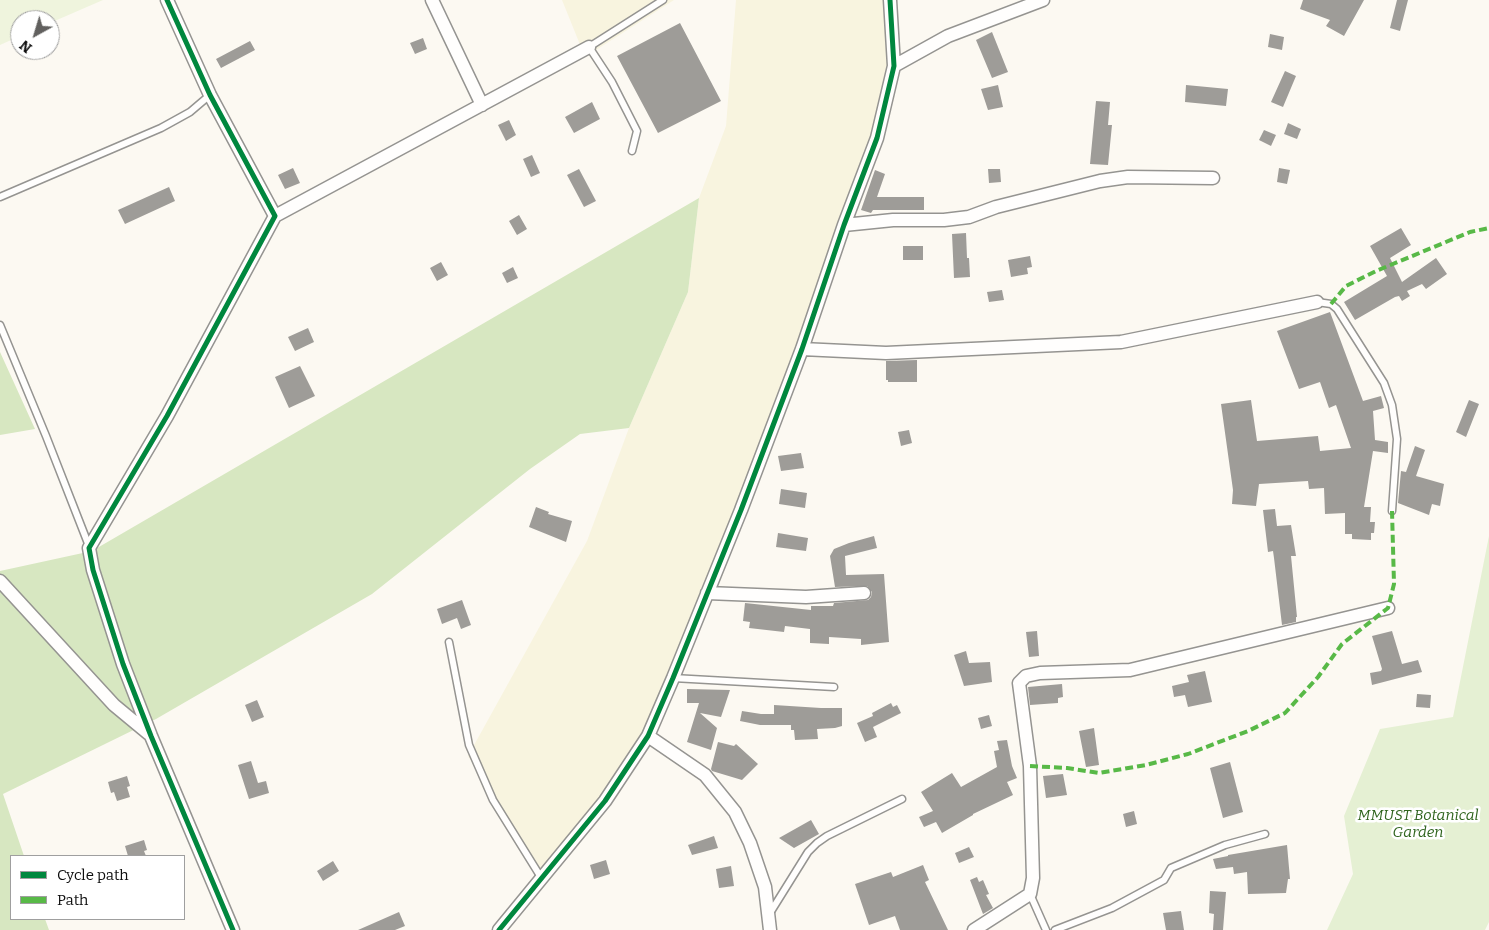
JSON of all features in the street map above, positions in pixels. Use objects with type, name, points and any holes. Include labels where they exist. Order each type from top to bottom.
[{"type":"street","points":[[167,0],[210,95],[275,216]]},
{"type":"street","points":[[432,0],[482,105]]},
{"type":"street","points":[[499,930],[605,801],[648,736],[673,678],[741,510],[802,349],[844,225],[877,138],[894,66],[890,0]]},
{"type":"street","points":[[894,66],[948,36],[1043,0]]},
{"type":"street","points":[[233,930],[151,736],[111,626],[93,570],[89,548],[167,416],[275,216],[589,47]]},
{"type":"street","points":[[844,225],[893,220],[944,220],[970,217],[996,207],[1069,188],[1128,177],[1213,178]]},
{"type":"street","points":[[802,349],[886,353],[1121,342],[1317,302]]},
{"type":"street","points":[[0,581],[68,657],[114,704],[151,736]]},
{"type":"street","points":[[707,593],[806,597],[864,593]]},
{"type":"street","points":[[974,930],[1030,894],[1033,878],[1030,766],[1019,683],[1026,676],[1040,673],[1130,670],[1388,608]]},
{"type":"street","points":[[648,736],[705,775],[735,812],[750,844],[765,887],[770,930]]},
{"type":"lane","points":[[632,151],[637,131],[612,82],[589,47],[663,0]]},
{"type":"lane","points":[[0,197],[161,128],[190,112],[210,95]]},
{"type":"lane","points":[[1317,302],[1331,304],[1337,309],[1384,383],[1392,405],[1397,439],[1392,511]]},
{"type":"lane","points":[[0,325],[46,436],[89,548]]},
{"type":"lane","points":[[449,642],[469,745],[493,800],[542,879]]},
{"type":"lane","points":[[673,678],[834,687]]},
{"type":"lane","points":[[768,916],[808,852],[817,843],[827,836],[902,799]]},
{"type":"lane","points":[[1055,930],[1112,908],[1164,880],[1171,868],[1225,845],[1264,834]]},
{"type":"lane","points":[[1030,894],[1046,930]]},
{"type":"shaded area","points":[[562,0],[674,0],[585,57]]},
{"type":"shaded area","points":[[736,0],[893,0],[895,68],[878,138],[652,733],[543,884],[468,756],[587,541],[629,428],[688,292],[699,198],[726,126]]},
{"type":"green space","points":[[0,0],[103,0],[60,19],[60,10],[10,10],[10,40],[0,45]]},
{"type":"green space","points":[[699,198],[688,292],[629,428],[580,434],[530,469],[372,594],[156,719],[3,794],[24,855],[10,855],[10,920],[45,920],[49,930],[0,930],[0,571],[92,551]]},
{"type":"green space","points":[[0,352],[35,429],[0,435]]},
{"type":"green space","name":"MMUST Botanical Garden","points":[[1489,536],[1489,922],[1485,930],[1327,930],[1353,874],[1344,816],[1380,729],[1453,717]]},
{"type":"building","points":[[1303,0],[1364,0],[1344,36],[1326,26],[1330,20],[1300,9]]},
{"type":"building","points":[[1397,0],[1408,0],[1400,31],[1390,28]]},
{"type":"building","points":[[680,23],[721,101],[658,133],[617,56]]},
{"type":"building","points":[[992,32],[1008,72],[992,78],[976,40]]},
{"type":"building","points":[[1270,34],[1284,37],[1282,50],[1268,47]]},
{"type":"building","points":[[423,38],[427,49],[415,54],[410,43]]},
{"type":"building","points":[[250,41],[255,50],[221,68],[216,59]]},
{"type":"building","points":[[1285,71],[1296,76],[1283,107],[1271,102]]},
{"type":"building","points":[[998,85],[1003,107],[988,110],[981,89]]},
{"type":"building","points":[[1186,85],[1228,89],[1226,106],[1185,102]]},
{"type":"building","points":[[1096,101],[1110,102],[1108,125],[1112,125],[1108,165],[1090,164]]},
{"type":"building","points":[[592,102],[600,119],[574,133],[565,117]]},
{"type":"building","points":[[509,120],[516,135],[506,141],[498,125]]},
{"type":"building","points":[[1288,123],[1301,129],[1297,139],[1284,134]]},
{"type":"building","points":[[1264,130],[1276,135],[1271,146],[1259,140]]},
{"type":"building","points":[[532,155],[540,173],[531,177],[523,159]]},
{"type":"building","points":[[293,168],[300,183],[285,189],[278,175]]},
{"type":"building","points":[[1279,168],[1290,170],[1287,184],[1277,182]]},
{"type":"building","points":[[579,169],[596,201],[584,207],[567,175]]},
{"type":"building","points":[[988,169],[1000,169],[1001,182],[989,183]]},
{"type":"building","points":[[875,170],[885,174],[877,197],[924,197],[924,210],[873,210],[871,213],[861,210]]},
{"type":"building","points":[[169,187],[175,201],[125,224],[118,210]]},
{"type":"building","points":[[519,215],[527,229],[517,235],[509,221]]},
{"type":"building","points":[[1401,228],[1411,245],[1390,258],[1402,282],[1436,258],[1447,274],[1426,289],[1422,284],[1407,291],[1410,296],[1402,301],[1399,296],[1395,297],[1355,320],[1344,302],[1387,276],[1370,246]]},
{"type":"building","points":[[966,233],[970,277],[954,278],[952,234]]},
{"type":"building","points":[[903,246],[923,246],[923,260],[903,260]]},
{"type":"building","points":[[1030,256],[1032,267],[1027,268],[1028,274],[1011,277],[1008,260]]},
{"type":"building","points":[[441,262],[448,275],[437,281],[430,268]]},
{"type":"building","points":[[513,267],[518,278],[507,283],[502,273]]},
{"type":"building","points":[[1002,290],[1004,300],[989,302],[987,292]]},
{"type":"building","points":[[1330,312],[1363,401],[1381,396],[1384,408],[1373,411],[1375,440],[1388,442],[1388,453],[1373,451],[1364,507],[1371,507],[1370,522],[1375,522],[1374,533],[1371,533],[1371,540],[1352,539],[1352,534],[1345,534],[1345,513],[1325,514],[1324,488],[1309,489],[1308,481],[1259,484],[1256,506],[1232,504],[1233,490],[1221,404],[1251,400],[1257,441],[1318,436],[1320,451],[1351,448],[1336,405],[1329,408],[1320,382],[1299,389],[1277,331]]},
{"type":"building","points":[[308,328],[314,342],[295,351],[288,337]]},
{"type":"building","points":[[917,360],[917,382],[888,382],[886,380],[886,361]]},
{"type":"building","points":[[300,366],[315,396],[289,408],[275,377]]},
{"type":"building","points":[[1469,400],[1479,404],[1466,437],[1456,432]]},
{"type":"building","points":[[909,430],[912,443],[901,446],[898,432]]},
{"type":"building","points":[[1415,446],[1425,450],[1416,476],[1444,484],[1440,506],[1432,504],[1429,515],[1398,503],[1401,471],[1406,472]]},
{"type":"building","points":[[801,453],[804,468],[781,471],[778,456]]},
{"type":"building","points":[[781,489],[807,493],[805,508],[779,504]]},
{"type":"building","points":[[536,507],[549,512],[548,514],[572,521],[566,542],[529,527]]},
{"type":"building","points":[[1275,509],[1277,526],[1291,525],[1296,556],[1291,556],[1296,622],[1282,625],[1273,551],[1268,552],[1263,510]]},
{"type":"building","points":[[778,533],[808,538],[806,551],[776,547]]},
{"type":"building","points":[[874,536],[877,548],[845,556],[846,575],[884,574],[889,642],[861,645],[861,639],[829,637],[829,644],[810,643],[810,629],[785,626],[784,632],[749,628],[750,622],[743,621],[745,603],[811,610],[811,606],[833,606],[834,603],[868,600],[872,592],[867,586],[835,587],[830,556],[834,549]]},
{"type":"building","points":[[462,600],[471,625],[461,629],[457,618],[442,624],[437,609]]},
{"type":"building","points":[[1037,631],[1039,656],[1029,657],[1026,632]]},
{"type":"building","points":[[1392,631],[1402,664],[1418,660],[1422,672],[1372,685],[1370,673],[1381,671],[1382,669],[1372,636]]},
{"type":"building","points":[[966,651],[969,663],[990,662],[992,682],[964,686],[954,655]]},
{"type":"building","points":[[1205,671],[1212,702],[1188,707],[1185,695],[1174,697],[1172,686],[1189,682],[1187,675]]},
{"type":"building","points":[[1062,684],[1063,697],[1058,698],[1058,703],[1030,705],[1028,687]]},
{"type":"building","points":[[687,689],[730,690],[721,717],[700,713],[717,728],[711,750],[687,742],[699,703],[687,703]]},
{"type":"building","points":[[1417,694],[1431,695],[1430,708],[1416,707]]},
{"type":"building","points":[[257,700],[264,717],[252,722],[245,705]]},
{"type":"building","points":[[891,703],[893,707],[897,705],[901,713],[873,727],[877,737],[865,742],[857,723],[873,716],[872,713]]},
{"type":"building","points":[[774,705],[842,708],[842,726],[817,729],[818,739],[795,740],[794,730],[791,730],[791,725],[760,725],[740,721],[742,711],[774,714]]},
{"type":"building","points":[[989,715],[992,726],[981,729],[978,718]]},
{"type":"building","points":[[1094,728],[1099,765],[1086,767],[1079,731]]},
{"type":"building","points":[[1007,740],[1012,766],[1017,778],[1007,782],[1013,795],[973,814],[942,833],[936,822],[924,827],[919,817],[933,811],[921,792],[952,773],[961,787],[997,767],[994,751],[999,750],[997,741]]},
{"type":"building","points":[[718,742],[734,746],[736,744],[758,764],[742,780],[712,771]]},
{"type":"building","points":[[251,761],[258,783],[266,781],[269,793],[249,799],[238,765]]},
{"type":"building","points":[[1230,762],[1243,812],[1223,818],[1210,768]]},
{"type":"building","points":[[1063,774],[1067,795],[1046,798],[1043,776]]},
{"type":"building","points":[[127,776],[130,786],[127,787],[130,797],[117,801],[114,792],[111,793],[108,782]]},
{"type":"building","points":[[1134,811],[1137,824],[1126,827],[1123,814]]},
{"type":"building","points":[[811,820],[819,834],[794,848],[779,838]]},
{"type":"building","points":[[714,836],[718,848],[692,855],[688,845]]},
{"type":"building","points":[[144,840],[147,850],[144,851],[146,855],[128,855],[125,846]]},
{"type":"building","points":[[1287,845],[1290,879],[1288,879],[1286,893],[1248,894],[1247,872],[1234,874],[1233,867],[1216,869],[1213,859],[1228,855]]},
{"type":"building","points":[[969,847],[974,857],[959,863],[955,853]]},
{"type":"building","points":[[606,860],[610,874],[594,879],[590,865]]},
{"type":"building","points":[[333,861],[339,871],[323,881],[317,871]]},
{"type":"building","points":[[923,865],[929,880],[925,882],[948,930],[900,930],[895,916],[869,925],[855,884],[891,872],[893,877]]},
{"type":"building","points":[[731,866],[734,886],[719,888],[716,869]]},
{"type":"building","points":[[977,877],[979,882],[983,880],[989,894],[986,895],[993,908],[983,914],[970,880]]},
{"type":"building","points":[[1210,891],[1226,892],[1223,930],[1213,930],[1214,914],[1209,913]]},
{"type":"building","points":[[1181,911],[1184,930],[1166,930],[1163,913]]},
{"type":"building","points":[[399,912],[405,926],[395,930],[358,930]]},
{"type":"marked path","points":[[1331,304],[1346,286],[1376,271],[1470,232],[1489,228]]},
{"type":"marked path","points":[[1030,766],[1067,768],[1099,773],[1146,765],[1188,754],[1248,731],[1285,713],[1318,677],[1342,644],[1388,608],[1394,584],[1392,511]]},
{"type":"cycle path","points":[[167,0],[210,95],[275,216],[167,416],[89,548],[93,570],[123,664],[151,736],[233,930]]},
{"type":"cycle path","points":[[499,930],[605,801],[648,736],[673,678],[741,510],[802,349],[844,225],[877,138],[894,66],[890,0]]}]
